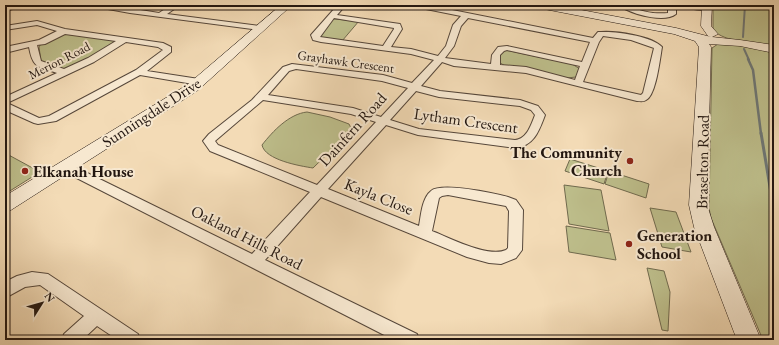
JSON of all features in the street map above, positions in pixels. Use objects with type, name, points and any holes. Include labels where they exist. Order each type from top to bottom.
[{"type":"street","points":[[5,8],[24,5]]},
{"type":"street","points":[[97,5],[260,28]]},
{"type":"street","points":[[160,15],[176,5]]},
{"type":"street","name":"Sunningdale Drive","points":[[5,205],[192,88],[287,5]]},
{"type":"street","points":[[339,5],[340,7],[315,35],[316,38],[411,52],[454,63],[526,70],[637,98],[644,98],[648,93],[658,46],[649,42],[608,33],[601,34],[595,41],[578,83]]},
{"type":"street","points":[[416,5],[595,41]]},
{"type":"street","points":[[539,5],[774,49]]},
{"type":"street","points":[[628,5],[628,7],[634,10],[666,16],[672,14],[672,5]]},
{"type":"street","points":[[687,5],[707,7]]},
{"type":"street","name":"Braselton Road","points":[[707,7],[698,206],[704,226],[749,340]]},
{"type":"street","name":"Dainfern Road","points":[[254,262],[440,59],[450,46],[457,25],[466,15]]},
{"type":"street","points":[[332,16],[397,26],[398,29],[386,48]]},
{"type":"street","points":[[5,28],[37,23],[64,31],[160,45],[168,48],[167,52],[139,72],[48,120],[36,120],[5,106]]},
{"type":"street","points":[[5,50],[42,42],[64,31]]},
{"type":"street","name":"Merion Road","points":[[5,102],[91,60],[124,40]]},
{"type":"street","points":[[33,44],[38,63],[64,73]]},
{"type":"street","points":[[495,67],[496,55],[501,49],[507,48],[586,66]]},
{"type":"street","name":"Grayhawk Crescent","points":[[319,191],[221,150],[210,144],[209,141],[213,136],[262,97],[286,69],[295,66],[383,78],[414,87]]},
{"type":"street","points":[[139,72],[199,82]]},
{"type":"street","name":"Lytham Crescent","points":[[383,121],[425,133],[519,144],[525,143],[528,140],[540,115],[537,110],[525,104],[439,94],[414,87]]},
{"type":"street","points":[[262,97],[353,111],[383,121]]},
{"type":"street","name":"Oakland Hills Road","points":[[66,167],[412,340]]},
{"type":"street","name":"Kayla Close","points":[[319,191],[472,253],[501,258],[511,256],[515,250],[516,210],[511,203],[503,200],[441,191],[435,194],[432,199],[425,233]]},
{"type":"street","points":[[5,291],[26,279],[43,279],[132,340]]},
{"type":"street","points":[[70,340],[96,316]]},
{"type":"green space","points":[[713,5],[770,5],[774,21],[774,47],[741,42],[718,34],[713,30]]},
{"type":"green space","points":[[334,19],[359,21],[342,41],[319,37]]},
{"type":"green space","points":[[65,34],[115,41],[112,45],[99,54],[70,68],[59,69],[41,61],[40,45]]},
{"type":"green space","points":[[726,43],[774,52],[774,340],[763,340],[711,218],[709,208],[712,48],[718,44]]},
{"type":"green space","points":[[505,50],[572,64],[580,69],[576,77],[567,78],[505,66],[499,62],[500,55]]},
{"type":"green space","points":[[307,112],[330,117],[349,124],[352,130],[313,168],[300,166],[269,155],[262,145],[271,134],[294,116]]},
{"type":"green space","name":"Elkanah House","points":[[5,153],[40,172],[5,194]]},
{"type":"green space","points":[[570,159],[608,171],[604,184],[565,171]]},
{"type":"green space","points":[[609,171],[649,184],[646,198],[605,184]]},
{"type":"green space","points":[[564,185],[601,190],[609,231],[569,224]]},
{"type":"green space","points":[[650,208],[676,212],[691,252],[662,247]]},
{"type":"green space","points":[[566,226],[610,233],[616,260],[569,252]]},
{"type":"green space","points":[[647,268],[664,271],[670,292],[668,331],[662,330]]},
{"type":"waterway","points":[[743,37],[745,5]]},
{"type":"waterway","points":[[744,49],[749,60]]},
{"type":"waterway","points":[[748,59],[753,70],[761,134]]},
{"type":"waterway","points":[[761,133],[774,211]]},
{"type":"place","name":"The Community Church","points":[[630,161]]},
{"type":"place","name":"Elkanah House","points":[[25,171]]},
{"type":"place","name":"Generation School","points":[[629,244]]}]
